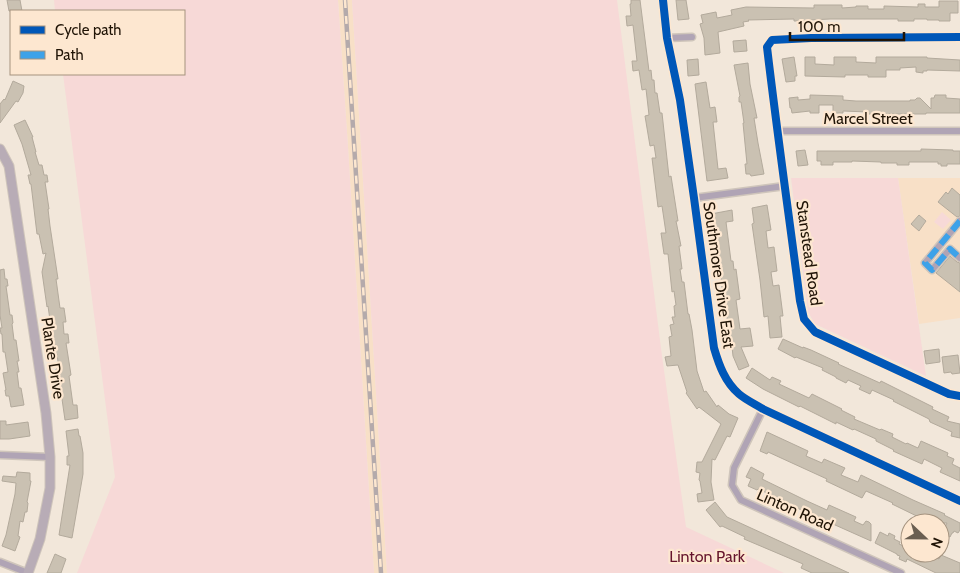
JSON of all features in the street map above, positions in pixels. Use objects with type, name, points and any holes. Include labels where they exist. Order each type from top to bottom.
[{"type":"street","name":"Southmore Drive East","points":[[662,0],[667,38],[680,100],[714,348],[719,365],[728,381],[739,394],[763,409],[960,501]]},
{"type":"street","points":[[667,38],[692,37]]},
{"type":"street","name":"Stanstead Road","points":[[960,37],[803,38],[772,40],[767,47],[800,301],[804,319],[815,332],[949,394],[960,396]]},
{"type":"street","name":"Marcel Street","points":[[777,131],[960,131]]},
{"type":"street","name":"Plante Drive","points":[[0,149],[9,166],[46,413],[50,457],[50,488],[40,539],[28,573]]},
{"type":"street","points":[[694,198],[785,186]]},
{"type":"street","points":[[960,220],[925,263],[932,270],[950,249],[960,258]]},
{"type":"street","name":"Linton Road","points":[[763,409],[734,468],[732,486],[741,500],[901,573]]},
{"type":"street","points":[[0,454],[50,457]]},
{"type":"street","points":[[0,562],[28,573]]},
{"type":"shaded area","points":[[338,0],[352,0],[387,573],[374,573]]},
{"type":"shaded area","points":[[898,178],[960,178],[960,318],[919,324]]},
{"type":"green space","points":[[54,0],[338,0],[374,573],[77,573],[115,477],[63,75],[185,75],[185,10],[55,10]]},
{"type":"green space","name":"Linton Park","points":[[352,0],[617,0],[662,356],[686,527],[784,573],[387,573]]},
{"type":"green space","points":[[791,178],[898,178],[926,376],[815,324],[808,312]]},
{"type":"green space","points":[[942,212],[951,220],[943,229],[934,222]]},
{"type":"building","points":[[7,0],[20,0],[22,10],[9,11]]},
{"type":"building","points":[[631,0],[640,0],[649,71],[651,70],[660,113],[662,113],[669,177],[671,176],[681,246],[679,246],[682,269],[680,269],[692,330],[697,371],[704,392],[706,391],[717,407],[718,405],[729,414],[738,418],[730,437],[727,436],[715,460],[712,459],[711,482],[714,500],[698,502],[697,494],[702,493],[699,480],[700,473],[696,472],[697,462],[702,462],[721,424],[699,407],[697,409],[686,393],[678,365],[667,366],[665,357],[671,356],[669,337],[672,336],[670,325],[674,324],[672,317],[675,317],[674,306],[676,305],[674,291],[672,292],[668,254],[664,254],[661,233],[666,233],[662,206],[658,207],[652,158],[656,158],[654,145],[650,146],[645,116],[649,115],[646,89],[642,90],[639,70],[633,71],[632,61],[637,61],[633,25],[627,26],[626,16],[631,16]]},
{"type":"building","points":[[676,0],[686,0],[689,19],[678,20]]},
{"type":"building","points":[[939,1],[958,1],[958,13],[950,13],[950,21],[927,19],[914,19],[914,21],[898,21],[898,19],[748,20],[743,22],[744,26],[718,32],[720,53],[705,55],[704,38],[700,24],[703,23],[701,15],[716,12],[717,18],[732,15],[731,10],[746,7],[814,8],[814,5],[842,5],[842,8],[868,6],[868,9],[884,9],[884,6],[918,7],[918,4],[925,4],[925,7],[939,7]]},
{"type":"building","points":[[746,40],[747,51],[734,52],[733,41]]},
{"type":"building","points":[[794,57],[797,76],[795,76],[795,81],[786,82],[782,59]]},
{"type":"building","points":[[805,57],[815,57],[815,64],[834,65],[834,57],[856,57],[856,62],[876,63],[876,57],[927,57],[960,60],[960,71],[927,70],[923,71],[923,73],[916,72],[916,67],[886,70],[886,77],[868,77],[868,75],[845,75],[845,77],[805,76]]},
{"type":"building","points":[[698,59],[699,75],[688,76],[687,60]]},
{"type":"building","points":[[748,63],[757,118],[754,118],[764,174],[751,176],[746,174],[744,123],[734,65]]},
{"type":"building","points":[[13,81],[24,86],[23,93],[18,102],[16,101],[0,123],[0,104],[5,100]]},
{"type":"building","points":[[706,82],[710,108],[715,107],[717,122],[713,122],[718,169],[726,168],[728,178],[707,181],[695,84]]},
{"type":"building","points":[[810,95],[843,96],[843,100],[856,101],[910,101],[920,98],[931,109],[931,98],[934,98],[935,95],[946,95],[946,98],[960,99],[960,113],[868,114],[868,112],[843,111],[843,113],[833,113],[833,105],[819,105],[819,113],[810,113],[810,111],[792,113],[789,98],[798,97],[798,100],[810,99]]},
{"type":"building","points":[[25,120],[33,137],[39,165],[42,165],[44,175],[47,175],[48,182],[45,182],[58,279],[56,279],[60,308],[64,308],[66,322],[63,322],[64,334],[68,334],[69,343],[66,343],[71,375],[69,376],[73,405],[77,405],[78,418],[65,420],[59,390],[56,369],[59,369],[57,354],[53,355],[52,334],[42,272],[46,253],[43,254],[39,234],[37,234],[31,184],[28,175],[31,175],[14,125]]},
{"type":"building","points":[[921,149],[960,151],[960,164],[941,166],[938,162],[909,162],[909,165],[897,165],[897,163],[852,161],[833,162],[833,165],[821,165],[821,161],[817,161],[817,151],[921,151]]},
{"type":"building","points":[[805,150],[808,165],[798,166],[796,151]]},
{"type":"building","points":[[952,188],[960,195],[960,216],[957,217],[938,202]]},
{"type":"building","points":[[767,205],[771,230],[766,231],[768,248],[774,247],[777,271],[771,272],[773,286],[779,285],[783,316],[780,316],[782,337],[770,338],[768,316],[764,317],[752,224],[754,223],[752,208]]},
{"type":"building","points":[[732,210],[733,221],[726,222],[731,261],[733,261],[734,270],[736,269],[740,299],[736,300],[740,329],[750,328],[753,346],[741,347],[749,366],[739,370],[733,356],[731,338],[729,338],[718,246],[711,214]]},
{"type":"building","points":[[919,215],[926,221],[919,231],[911,224]]},
{"type":"building","points":[[950,256],[960,263],[960,292],[936,273]]},
{"type":"building","points":[[4,269],[8,286],[6,286],[10,315],[12,315],[14,340],[16,340],[19,361],[17,361],[19,372],[17,372],[19,388],[21,388],[24,405],[11,407],[9,396],[6,396],[5,390],[3,373],[8,372],[0,328],[2,328],[0,315],[0,270]]},
{"type":"building","points":[[783,339],[811,350],[880,383],[881,381],[933,407],[932,409],[949,417],[947,421],[960,424],[960,438],[951,436],[952,432],[930,422],[929,419],[894,400],[872,390],[870,394],[859,389],[861,386],[848,380],[846,383],[822,370],[823,368],[795,358],[778,349]]},
{"type":"building","points":[[939,349],[940,362],[926,364],[924,351]]},
{"type":"building","points":[[958,355],[960,373],[944,373],[942,357]]},
{"type":"building","points":[[752,368],[770,380],[772,377],[781,381],[779,384],[809,398],[812,394],[842,409],[855,417],[854,419],[893,434],[892,437],[906,444],[918,448],[921,441],[948,453],[947,456],[954,459],[952,464],[960,468],[960,481],[940,472],[942,468],[924,459],[922,464],[893,451],[876,441],[876,439],[836,422],[836,424],[763,389],[746,378]]},
{"type":"building","points":[[0,421],[6,421],[6,425],[28,422],[30,436],[0,439]]},
{"type":"building","points":[[78,429],[83,453],[83,474],[72,538],[59,535],[70,465],[67,465],[67,456],[69,456],[66,431]]},
{"type":"building","points":[[767,432],[808,451],[806,456],[822,463],[824,459],[845,468],[841,475],[858,482],[861,475],[943,513],[910,513],[866,491],[862,498],[826,481],[827,479],[768,452],[767,454],[760,451]]},
{"type":"building","points":[[751,467],[764,474],[762,479],[807,501],[827,510],[829,505],[856,517],[854,521],[863,525],[866,521],[869,522],[871,524],[871,541],[748,486],[751,479],[746,477]]},
{"type":"building","points":[[17,472],[30,473],[31,481],[27,512],[25,512],[23,522],[20,521],[18,536],[20,537],[15,551],[2,546],[6,535],[16,483],[2,481],[3,476],[16,477]]},
{"type":"building","points":[[715,502],[727,517],[849,573],[812,573],[801,568],[803,564],[744,539],[745,537],[722,526],[720,527],[706,510]]},
{"type":"building","points":[[950,518],[960,523],[958,533],[954,531],[950,537]]},
{"type":"building","points":[[880,532],[888,536],[889,533],[895,536],[894,539],[900,542],[900,556],[897,555],[875,543]]},
{"type":"building","points":[[55,554],[66,559],[61,573],[47,573]]},
{"type":"building","points":[[950,559],[960,563],[960,573],[936,573],[915,563],[950,563]]},
{"type":"railway","points":[[345,0],[381,573]]},
{"type":"marked path","points":[[960,221],[925,263],[932,270],[950,249],[960,258]]},
{"type":"cycle path","points":[[663,0],[667,38],[680,100],[714,348],[726,379],[739,394],[763,409],[960,501]]},
{"type":"cycle path","points":[[960,37],[772,40],[767,47],[800,301],[804,319],[815,332],[949,394],[960,396]]}]
